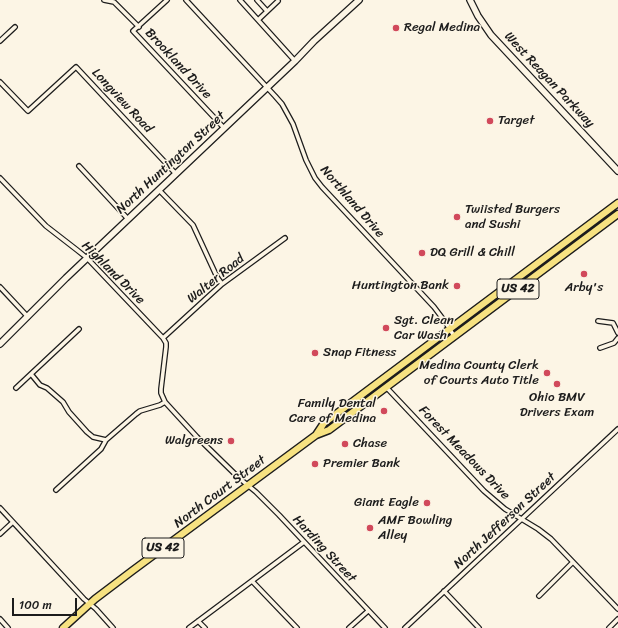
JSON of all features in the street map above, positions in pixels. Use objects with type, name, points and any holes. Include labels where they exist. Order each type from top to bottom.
[{"type":"main road","name":"North Court Street","points":[[316,435],[324,423],[618,203]]},
{"type":"main road","name":"North Court Street","points":[[63,628],[90,604],[132,571],[316,435],[329,430],[618,214]]},
{"type":"street","points":[[104,0],[114,2],[138,27],[167,0]]},
{"type":"street","name":"Northland Drive","points":[[186,0],[282,104],[296,132],[306,160],[316,178],[434,307],[450,328],[454,336]]},
{"type":"street","points":[[240,0],[295,61]]},
{"type":"street","points":[[257,0],[267,11]]},
{"type":"street","name":"North Huntington Street","points":[[0,344],[87,258],[358,0]]},
{"type":"street","name":"West Reagan Parkway","points":[[470,0],[478,16],[491,35],[618,171]]},
{"type":"street","points":[[258,20],[278,1]]},
{"type":"street","points":[[0,41],[15,27]]},
{"type":"street","name":"Brookland Drive","points":[[138,27],[134,32],[224,128]]},
{"type":"street","name":"Longview Road","points":[[0,82],[28,112],[76,67],[176,174]]},
{"type":"street","points":[[79,166],[128,219]]},
{"type":"street","name":"Highland Drive","points":[[0,178],[46,226],[87,258],[163,338]]},
{"type":"street","points":[[159,190],[193,225],[217,277],[222,284]]},
{"type":"street","name":"Walter Road","points":[[163,338],[222,284],[285,238]]},
{"type":"street","points":[[0,286],[28,317]]},
{"type":"street","points":[[598,322],[613,323],[618,333]]},
{"type":"street","points":[[16,388],[79,329]]},
{"type":"street","points":[[56,490],[101,449],[106,440],[136,414],[140,411],[165,402],[161,393],[166,347],[166,342],[163,338]]},
{"type":"street","points":[[600,348],[614,343],[618,338]]},
{"type":"street","points":[[31,374],[40,385],[47,388],[63,402],[69,412],[87,432],[93,437],[106,440]]},
{"type":"street","name":"Forest Meadows Drive","points":[[386,387],[484,491],[505,509],[538,529],[551,539],[618,609]]},
{"type":"street","name":"Harding Street","points":[[165,402],[197,437],[279,515],[385,628]]},
{"type":"street","name":"North Jefferson Street","points":[[405,628],[618,429]]},
{"type":"street","points":[[0,508],[75,590],[96,609],[113,628]]},
{"type":"street","points":[[0,534],[13,522]]},
{"type":"street","points":[[189,628],[304,542]]},
{"type":"street","points":[[539,596],[573,562]]},
{"type":"street","points":[[252,581],[297,628]]},
{"type":"street","points":[[444,591],[479,628]]},
{"type":"street","points":[[349,628],[368,611]]},
{"type":"street","points":[[0,619],[8,628]]},
{"type":"street","points":[[608,628],[618,619]]},
{"type":"street","points":[[198,621],[205,628]]},
{"type":"place","name":"Regal Medina","points":[[396,28]]},
{"type":"place","name":"Target","points":[[490,121]]},
{"type":"place","name":"Twiisted Burgers and Sushi","points":[[457,217]]},
{"type":"place","name":"DQ Grill & Chill","points":[[422,253]]},
{"type":"place","name":"Arby's","points":[[584,274]]},
{"type":"place","name":"Huntington Bank","points":[[457,286]]},
{"type":"place","name":"Sgt. Clean Car Wash","points":[[386,328]]},
{"type":"place","name":"Snap Fitness","points":[[315,353]]},
{"type":"place","name":"Medina County Clerk of Courts Auto Title","points":[[547,373]]},
{"type":"place","name":"Ohio BMV Drivers Exam","points":[[557,384]]},
{"type":"place","name":"Family Dental Care of Medina","points":[[384,411]]},
{"type":"place","name":"Walgreens","points":[[231,441]]},
{"type":"place","name":"Chase","points":[[345,444]]},
{"type":"place","name":"Premier Bank","points":[[315,464]]},
{"type":"place","name":"Giant Eagle","points":[[427,503]]},
{"type":"place","name":"AMF Bowling Alley","points":[[370,528]]}]
